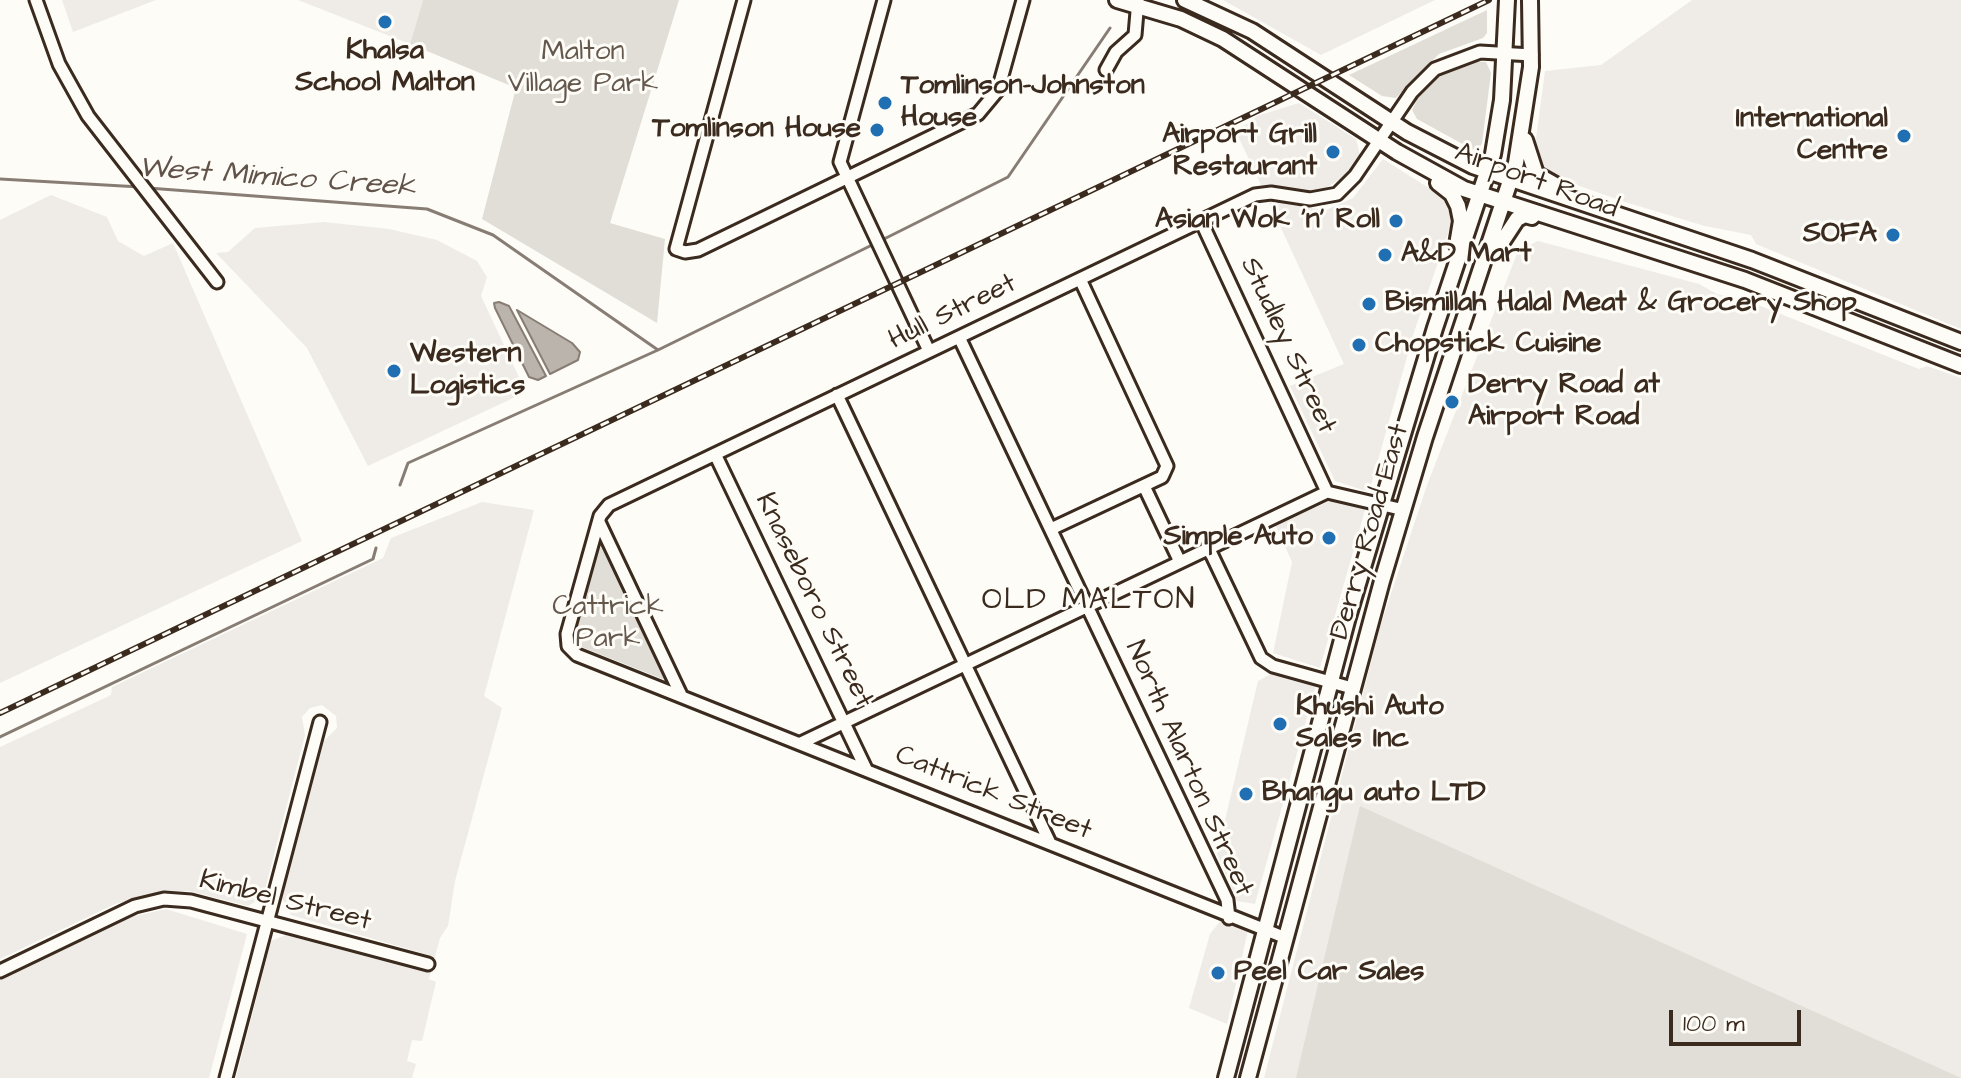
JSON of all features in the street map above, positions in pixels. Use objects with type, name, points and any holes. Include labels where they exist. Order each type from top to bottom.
[{"type":"main road","name":"Airport Road","points":[[1117,0],[1138,3],[1181,19],[1247,52],[1428,171],[1480,195],[1745,280],[1961,365]]},
{"type":"main road","name":"Airport Road","points":[[1185,0],[1252,31],[1426,144],[1488,171],[1752,260],[1961,342]]},
{"type":"main road","name":"Derry Road East","points":[[1226,1078],[1330,682],[1381,505],[1435,328],[1462,256],[1488,171],[1500,118],[1507,0]]},
{"type":"main road","name":"Derry Road East","points":[[1248,1078],[1352,688],[1404,510],[1511,179],[1527,112],[1532,55],[1530,0]]},
{"type":"main road","points":[[1527,112],[1525,140],[1536,174],[1551,184],[1593,198],[1601,208]]},
{"type":"main road","points":[[1428,171],[1429,176],[1452,194],[1458,206],[1461,221],[1457,245],[1462,256]]},
{"type":"main road","points":[[1478,280],[1488,273],[1500,241],[1521,216],[1590,234],[1594,232]]},
{"type":"main road","points":[[1244,1010],[1265,1016]]},
{"type":"street","points":[[36,0],[59,64],[88,116],[217,282]]},
{"type":"street","points":[[744,0],[676,249],[698,250],[978,114],[998,90],[1023,0]]},
{"type":"street","points":[[884,0],[840,156],[845,178],[929,351]]},
{"type":"street","points":[[1106,70],[1116,52],[1135,35],[1138,3]]},
{"type":"street","name":"Hull Street","points":[[599,521],[609,505],[1259,194],[1310,199],[1330,196],[1349,184],[1412,92],[1435,69],[1470,54],[1505,52],[1532,55]]},
{"type":"street","name":"Studley Street","points":[[1201,221],[1327,492]]},
{"type":"street","points":[[1051,529],[1162,477],[1166,460],[1080,279]]},
{"type":"street","name":"North Alarton Street","points":[[959,337],[1227,900],[1229,918]]},
{"type":"street","points":[[837,395],[1050,843]]},
{"type":"street","name":"Knaseboro Street","points":[[715,454],[866,769]]},
{"type":"street","points":[[1144,486],[1180,562]]},
{"type":"street","points":[[801,743],[1327,492],[1404,510]]},
{"type":"street","points":[[599,521],[681,695]]},
{"type":"street","points":[[599,521],[567,634],[568,646],[577,655],[681,695]]},
{"type":"street","points":[[1209,549],[1261,658],[1273,666],[1352,688]]},
{"type":"street","name":"Cattrick Street","points":[[681,695],[1229,918],[1286,938]]},
{"type":"street","points":[[226,1078],[320,722]]},
{"type":"street","name":"Kimbel Street","points":[[0,971],[135,906],[164,899],[191,901],[428,964]]},
{"type":"shaded area","points":[[62,0],[156,0],[73,32]]},
{"type":"shaded area","name":"Khalsa School Malton","points":[[298,0],[423,0],[410,44]]},
{"type":"shaded area","points":[[1223,0],[1435,0],[1321,55]]},
{"type":"shaded area","points":[[1692,0],[1961,0],[1961,329],[1756,244],[1751,235],[1705,226],[1625,202],[1551,176],[1541,168],[1535,146],[1545,71],[1601,65]]},
{"type":"shaded area","points":[[1299,103],[1356,139],[1360,155],[1343,177],[1326,188],[1313,191],[1261,185],[1236,132],[1257,116]]},
{"type":"shaded area","points":[[1383,159],[1443,197],[1451,210],[1452,222],[1414,332],[1370,489],[1366,491],[1335,481],[1290,386],[1344,364],[1269,202],[1326,210],[1353,198]]},
{"type":"shaded area","points":[[51,195],[107,217],[118,241],[144,256],[173,243],[302,541],[0,683],[0,220]]},
{"type":"shaded area","points":[[324,222],[389,229],[437,240],[477,261],[487,277],[481,296],[526,392],[368,466],[307,348],[216,253],[228,252],[255,228]]},
{"type":"shaded area","points":[[1538,241],[1699,284],[1717,294],[1753,303],[1919,369],[1927,366],[1961,378],[1961,1078],[1264,1078],[1380,627],[1427,485],[1518,251]]},
{"type":"shaded area","points":[[494,303],[509,306],[546,376],[538,380],[529,377],[495,308]]},
{"type":"shaded area","points":[[517,310],[572,343],[580,352],[578,360],[550,374]]},
{"type":"shaded area","points":[[1333,500],[1363,506],[1365,510],[1320,668],[1273,653],[1292,562],[1275,524]]},
{"type":"shaded area","points":[[482,502],[534,510],[484,696],[502,708],[455,881],[448,926],[440,938],[429,979],[436,982],[422,1041],[412,1040],[407,1061],[416,1064],[412,1078],[236,1078],[271,941],[286,935],[426,972],[429,955],[291,915],[282,898],[324,741],[337,728],[336,716],[322,705],[310,708],[302,717],[305,735],[263,897],[248,906],[189,891],[152,894],[115,904],[0,959],[0,747],[111,695],[112,687],[383,558],[391,538]]},
{"type":"shaded area","points":[[1271,674],[1316,685],[1255,904],[1237,901],[1217,854],[1258,681]]},
{"type":"shaded area","points":[[166,909],[247,934],[209,1078],[0,1078],[0,979],[127,918]]},
{"type":"shaded area","points":[[1222,919],[1248,930],[1227,1024],[1189,1008],[1210,934]]},
{"type":"green space","name":"Malton Village Park","points":[[423,0],[679,0],[610,223],[665,239],[657,323],[482,219],[516,88],[410,44]]},
{"type":"green space","points":[[1487,10],[1487,33],[1483,38],[1439,54],[1396,98],[1382,96],[1349,75]]},
{"type":"green space","points":[[1468,61],[1486,62],[1491,73],[1482,143],[1477,152],[1417,119],[1412,110],[1422,90],[1435,77]]},
{"type":"green space","name":"Cattrick Park","points":[[602,546],[666,676],[665,680],[574,644],[573,635],[598,547]]},
{"type":"green space","points":[[1360,806],[1961,1078],[1296,1078]]},
{"type":"waterway","name":"West Mimico Creek","points":[[886,238],[1008,177],[1110,28]]},
{"type":"waterway","name":"West Mimico Creek","points":[[0,179],[140,187]]},
{"type":"waterway","name":"West Mimico Creek","points":[[148,188],[427,209],[493,235],[658,350]]},
{"type":"waterway","points":[[400,485],[408,463],[658,350],[870,246]]},
{"type":"waterway","points":[[0,737],[373,559],[376,548]]},
{"type":"railway","points":[[0,713],[1489,0]]},
{"type":"place","name":"Khalsa School Malton","points":[[385,22]]},
{"type":"place","name":"Tomlinson-Johnston House","points":[[885,103]]},
{"type":"place","name":"Tomlinson House","points":[[877,130]]},
{"type":"place","name":"International Centre","points":[[1904,136]]},
{"type":"place","name":"Airport Grill Restaurant","points":[[1333,152]]},
{"type":"place","name":"Asian Wok 'n' Roll","points":[[1396,221]]},
{"type":"place","name":"SOFA","points":[[1893,235]]},
{"type":"place","name":"A&D Mart","points":[[1385,255]]},
{"type":"place","name":"Bismillah Halal Meat & Grocery Shop","points":[[1369,304]]},
{"type":"place","name":"Chopstick Cuisine","points":[[1359,345]]},
{"type":"place","name":"Western Logistics","points":[[394,371]]},
{"type":"place","name":"Derry Road at Airport Road","points":[[1452,402]]},
{"type":"place","name":"Simple Auto","points":[[1329,538]]},
{"type":"place","name":"Khushi Auto Sales Inc","points":[[1280,724]]},
{"type":"place","name":"Bhangu auto LTD","points":[[1246,794]]},
{"type":"place","name":"Peel Car Sales","points":[[1218,973]]},
{"type":"district","name":"OLD MALTON","points":[[1089,602]]}]
